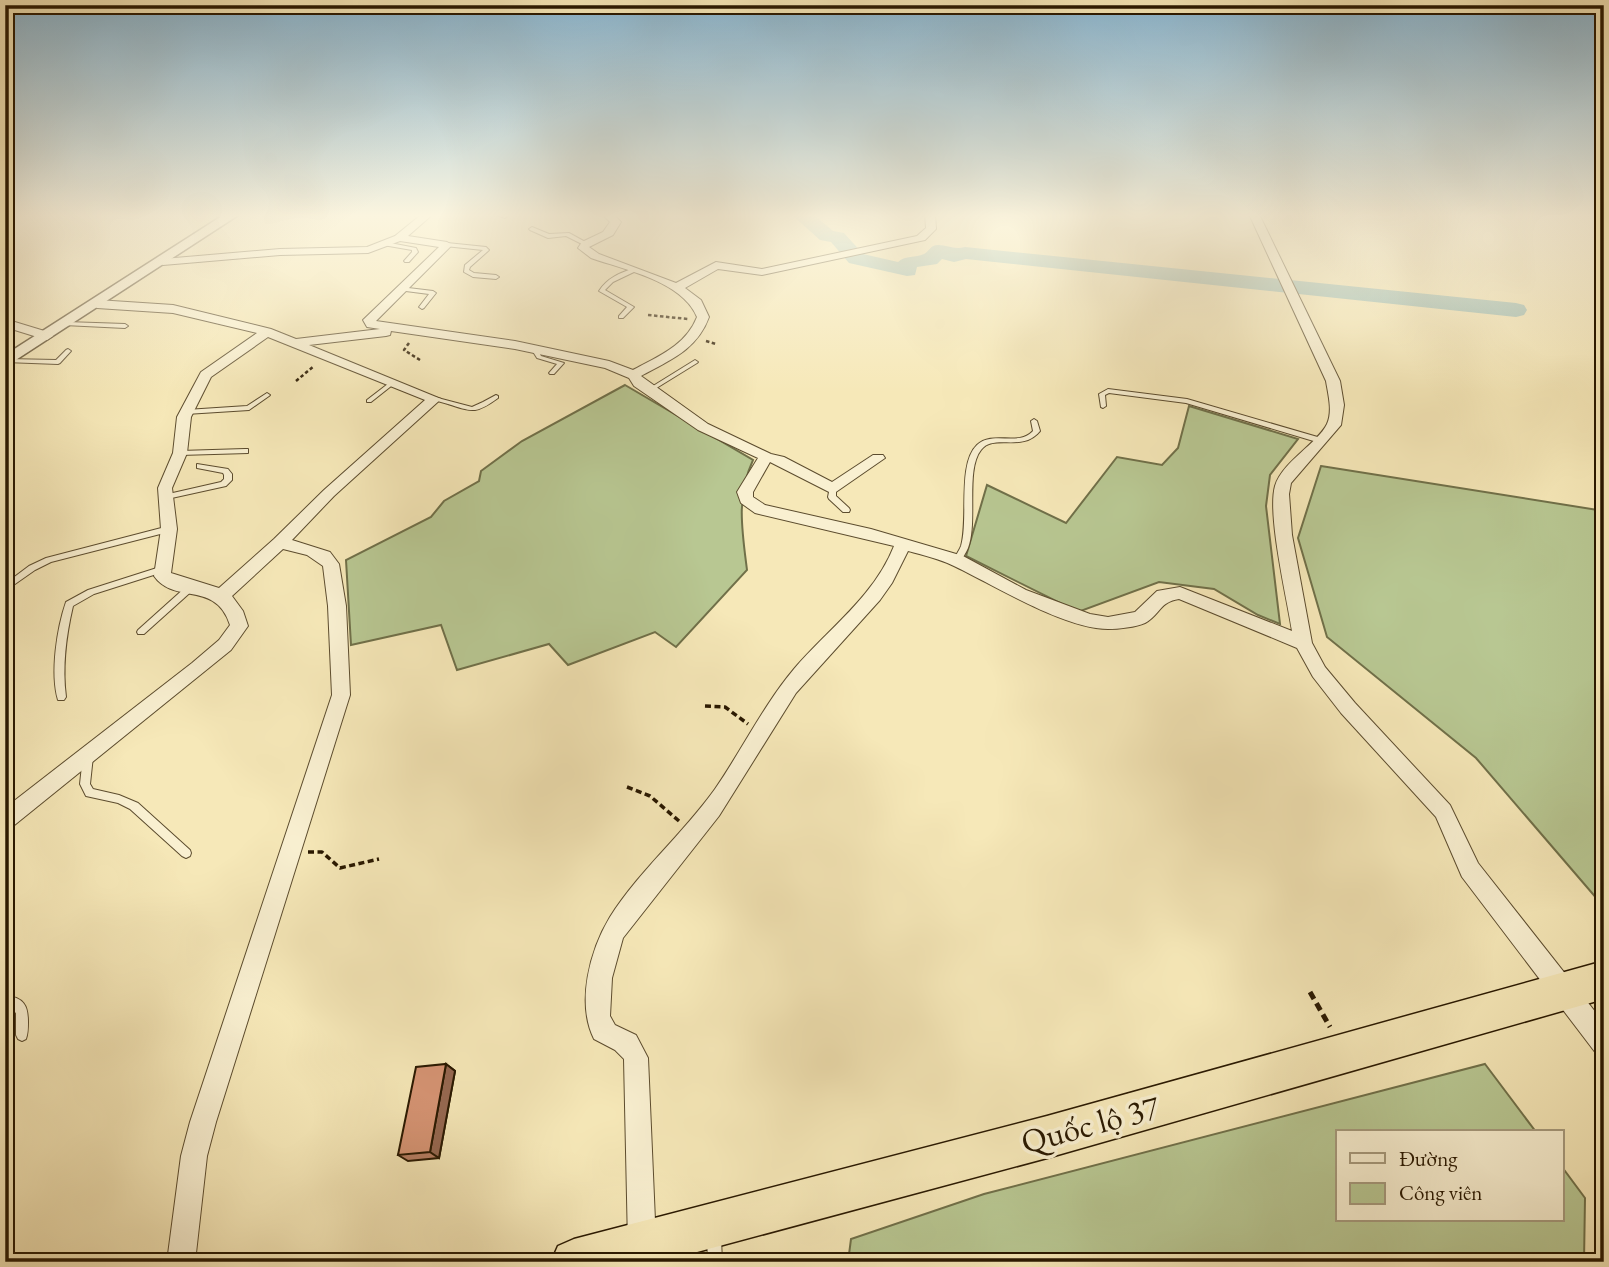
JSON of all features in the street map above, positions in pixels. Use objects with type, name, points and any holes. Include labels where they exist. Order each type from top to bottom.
[{"type":"highway","name":"Quốc lộ 37","points":[[573,1262],[649,1249],[714,1244],[1047,1137],[1604,980]]},
{"type":"street","points":[[6,361],[146,273]]},
{"type":"street","points":[[417,273],[369,322],[535,349],[609,365],[634,375],[648,391],[704,427],[766,457],[779,460],[833,489],[878,458]]},
{"type":"street","points":[[634,375],[682,348],[694,338],[704,321],[703,309],[678,287],[642,273]]},
{"type":"street","points":[[678,287],[702,273]]},
{"type":"street","points":[[1282,273],[1333,380],[1337,405],[1334,425],[1284,482],[1281,494],[1284,535],[1303,643],[1319,672],[1348,708],[1443,811],[1451,823],[1462,858],[1470,870],[1604,1043]]},
{"type":"street","points":[[97,304],[173,309],[267,332],[434,398],[329,492],[281,543],[222,595]]},
{"type":"street","points":[[5,323],[47,336]]},
{"type":"street","points":[[292,342],[410,330]]},
{"type":"street","points":[[5,820],[225,645],[239,626],[236,609],[222,595],[171,583],[162,576],[160,570],[169,529],[165,488],[180,453],[186,412],[206,375],[267,332]]},
{"type":"street","points":[[766,457],[745,492],[746,499],[760,509],[902,543],[957,560],[1020,594],[1088,620],[1108,622],[1140,618],[1163,595],[1180,593],[1303,643]]},
{"type":"street","points":[[181,1262],[194,1156],[203,1122],[341,695],[341,656],[331,564],[324,556],[311,550],[281,543]]},
{"type":"street","points":[[649,1249],[636,1058],[632,1047],[626,1041],[607,1034],[600,1026],[597,1010],[603,965],[615,931],[729,787],[799,674],[859,613],[893,565],[902,543]]},
{"type":"lane","points":[[470,273],[496,277]]},
{"type":"lane","points":[[621,317],[631,307],[602,291],[604,286],[627,273]]},
{"type":"lane","points":[[400,289],[433,293],[422,307]]},
{"type":"lane","points":[[66,324],[125,326]]},
{"type":"lane","points":[[535,349],[539,357],[561,363],[552,373]]},
{"type":"lane","points":[[6,361],[58,362],[68,351]]},
{"type":"lane","points":[[648,391],[695,362]]},
{"type":"lane","points":[[369,401],[393,382]]},
{"type":"lane","points":[[1102,406],[1102,394],[1108,391],[1172,399],[1319,440]]},
{"type":"lane","points":[[186,412],[249,408],[267,395]]},
{"type":"lane","points":[[434,398],[478,410],[496,397]]},
{"type":"lane","points":[[957,560],[965,545],[970,483],[976,453],[980,446],[988,443],[1027,439],[1037,430],[1034,421]]},
{"type":"lane","points":[[180,453],[245,451]]},
{"type":"lane","points":[[167,497],[228,481],[225,471],[200,466]]},
{"type":"lane","points":[[833,489],[832,497],[846,510]]},
{"type":"lane","points":[[5,588],[32,568],[49,560],[169,529]]},
{"type":"lane","points":[[61,696],[58,681],[60,649],[69,604],[91,592],[160,570]]},
{"type":"lane","points":[[141,632],[190,588]]},
{"type":"lane","points":[[89,755],[84,771],[85,784],[90,793],[119,799],[134,806],[186,853]]},
{"type":"lane","points":[[5,1001],[12,1002],[22,1010],[22,1035]]},
{"type":"path","points":[[648,316],[704,321]]},
{"type":"path","points":[[419,360],[404,350],[411,341],[426,332]]},
{"type":"path","points":[[296,381],[326,355]]},
{"type":"path","points":[[705,706],[725,708],[761,733]]},
{"type":"path","points":[[628,787],[664,805],[690,837]]},
{"type":"path","points":[[292,853],[322,852],[340,868],[379,859]]},
{"type":"path","points":[[1310,992],[1345,1053]]},
{"type":"green space","points":[[625,385],[753,460],[742,501],[747,570],[676,647],[655,632],[568,665],[549,644],[457,670],[441,625],[351,645],[346,560],[431,517],[444,501],[479,481],[481,471],[522,441]]},
{"type":"green space","points":[[1189,406],[1298,439],[1270,475],[1266,506],[1280,624],[1258,615],[1214,589],[1159,582],[1078,612],[966,556],[987,485],[1066,523],[1117,457],[1162,465],[1178,448]]},
{"type":"green space","points":[[1321,466],[1604,511],[1604,907],[1476,758],[1327,637],[1298,538]]},
{"type":"green space","points":[[1485,1064],[1534,1130],[1336,1130],[1336,1222],[1564,1222],[1564,1170],[1585,1198],[1584,1262],[848,1262],[851,1239],[984,1194]]},
{"type":"building","points":[[446,1064],[430,1152],[398,1155],[416,1067]]},
{"type":"waterway","points":[[1160,273],[1516,310]]}]
